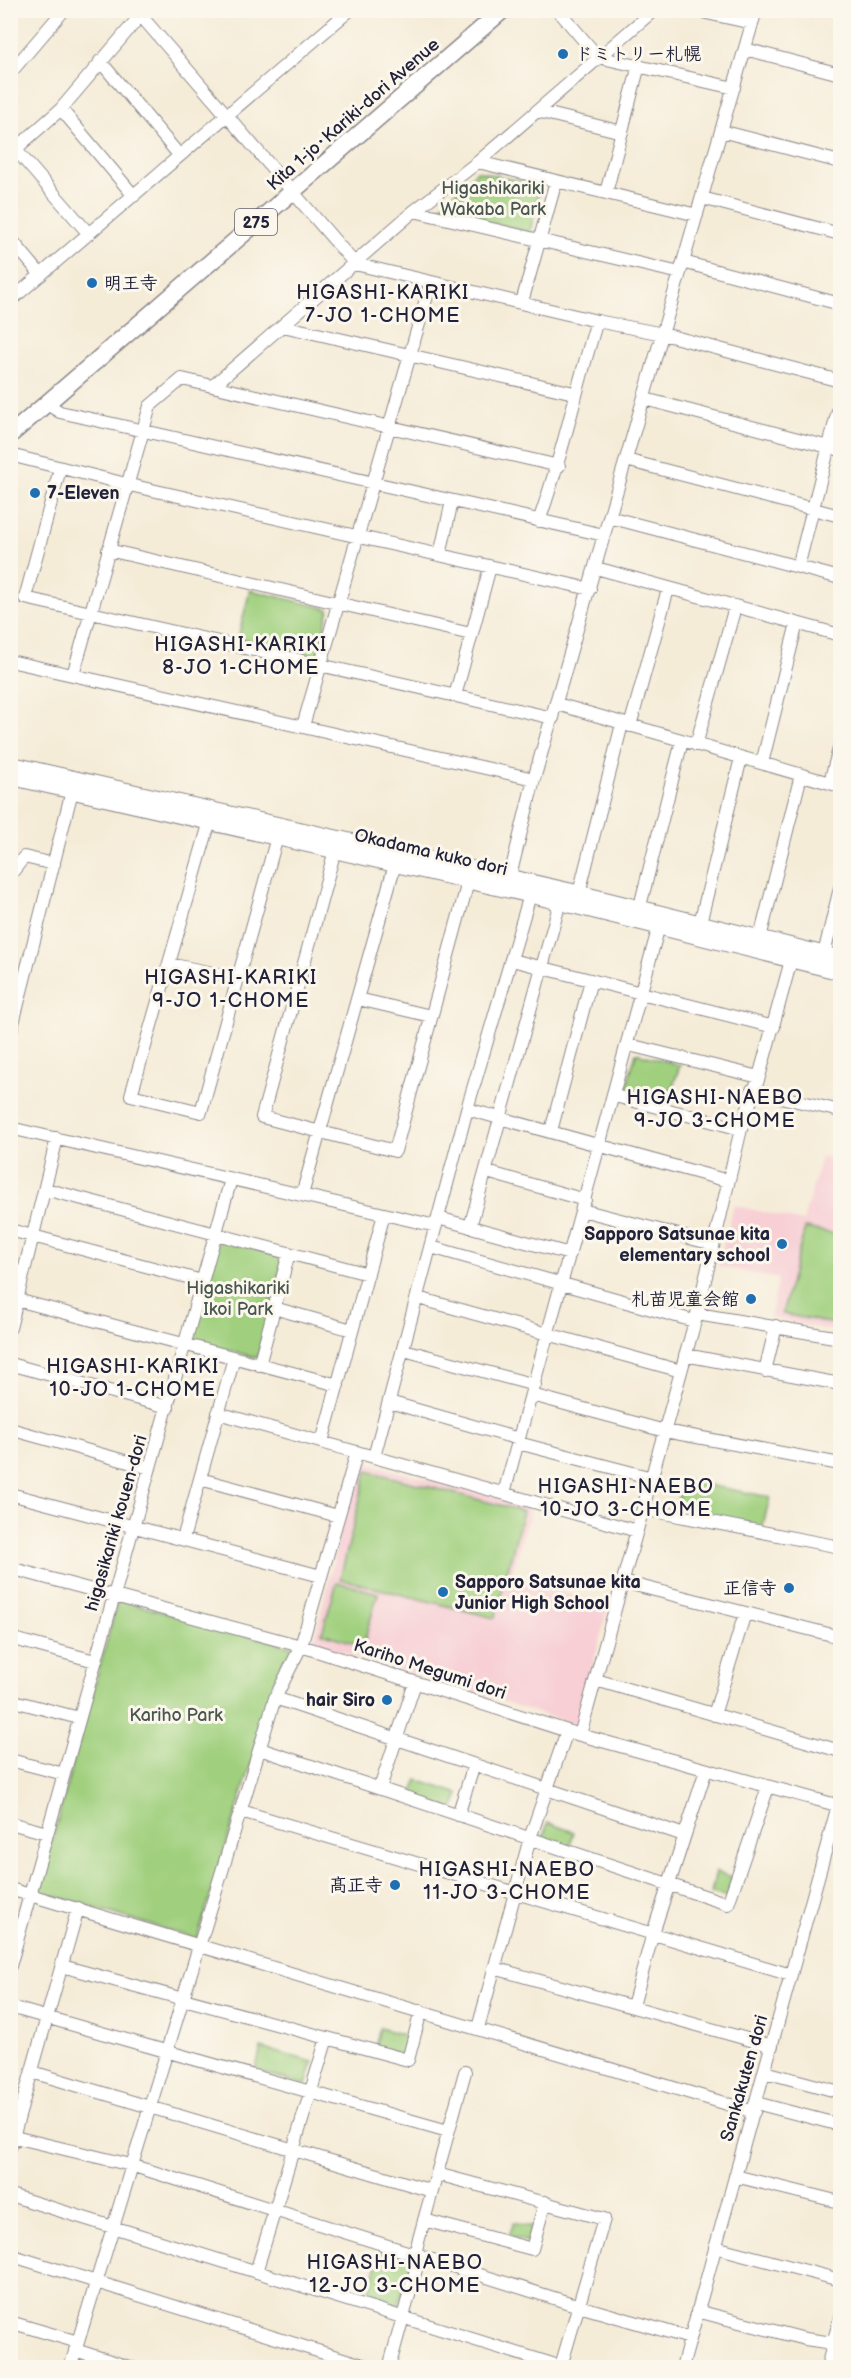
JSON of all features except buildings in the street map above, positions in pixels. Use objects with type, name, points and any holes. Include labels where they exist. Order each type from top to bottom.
[{"type":"highway","name":"Kita 1-jo･Kariki-dori Avenue","points":[[10,435],[503,10]]},
{"type":"main road","name":"Okadama kuko dori","points":[[10,764],[74,785],[508,884],[530,894],[659,926],[793,953],[824,954],[840,958]]},
{"type":"main road","name":"Okadama kuko dori","points":[[10,777],[74,785]]},
{"type":"main road","name":"Okadama kuko dori","points":[[211,816],[277,837],[468,882],[508,884],[579,893],[639,910],[760,938],[840,972]]},
{"type":"street","points":[[10,73],[64,10]]},
{"type":"street","points":[[10,301],[350,10]]},
{"type":"street","points":[[558,10],[598,57],[734,88]]},
{"type":"street","points":[[214,385],[414,211],[478,162],[654,10]]},
{"type":"street","points":[[508,884],[534,779],[754,16],[693,10]]},
{"type":"street","points":[[89,234],[13,152],[61,109],[138,13],[355,264],[597,321],[663,334],[840,381]]},
{"type":"street","points":[[745,50],[840,75]]},
{"type":"street","points":[[100,61],[179,155]]},
{"type":"street","points":[[606,193],[639,65]]},
{"type":"street","points":[[61,109],[134,196]]},
{"type":"street","points":[[537,111],[622,132]]},
{"type":"street","points":[[722,131],[840,162]]},
{"type":"street","points":[[478,162],[697,214]]},
{"type":"street","points":[[522,302],[556,181]]},
{"type":"street","points":[[702,198],[840,234]]},
{"type":"street","points":[[414,211],[539,241],[681,267],[840,304]]},
{"type":"street","points":[[10,238],[41,275]]},
{"type":"street","points":[[303,726],[431,282]]},
{"type":"street","points":[[539,521],[559,466],[574,393],[597,321]]},
{"type":"street","points":[[283,326],[574,393]]},
{"type":"street","points":[[73,675],[150,405],[182,379],[390,425],[559,466]]},
{"type":"street","points":[[645,399],[835,448]]},
{"type":"street","points":[[798,567],[813,509],[835,448],[840,402]]},
{"type":"street","points":[[47,404],[60,412],[604,535]]},
{"type":"street","points":[[10,455],[60,469],[590,589]]},
{"type":"street","points":[[626,460],[840,516]]},
{"type":"street","points":[[60,469],[25,598],[553,718]]},
{"type":"street","points":[[440,555],[452,501]]},
{"type":"street","points":[[609,517],[840,578]]},
{"type":"street","points":[[108,550],[471,634]]},
{"type":"street","points":[[455,696],[490,567]]},
{"type":"street","points":[[596,568],[840,635]]},
{"type":"street","points":[[579,893],[626,725],[668,589]]},
{"type":"street","points":[[696,745],[735,607]]},
{"type":"street","points":[[762,763],[797,623]]},
{"type":"street","points":[[10,661],[534,779]]},
{"type":"street","points":[[557,705],[835,784],[840,745]]},
{"type":"street","points":[[639,910],[682,741]]},
{"type":"street","points":[[699,923],[741,758]]},
{"type":"street","points":[[760,938],[801,775]]},
{"type":"street","points":[[10,1035],[74,785]]},
{"type":"street","points":[[211,816],[131,1095],[201,1112],[277,837]]},
{"type":"street","points":[[335,850],[262,1117],[395,1151],[468,882]]},
{"type":"street","points":[[10,875],[24,857],[54,864]]},
{"type":"street","points":[[302,1195],[395,864]]},
{"type":"street","points":[[824,954],[840,888]]},
{"type":"street","points":[[374,1457],[467,1109],[530,894]]},
{"type":"street","points":[[470,1227],[487,1172],[540,967],[560,902]]},
{"type":"street","points":[[504,1493],[629,1045],[659,926]]},
{"type":"street","points":[[580,1735],[696,1318],[741,1130],[774,1027],[793,953]]},
{"type":"street","points":[[512,960],[774,1027]]},
{"type":"street","points":[[169,964],[237,978]]},
{"type":"street","points":[[551,1131],[591,980]]},
{"type":"street","points":[[358,999],[431,1016]]},
{"type":"street","points":[[629,1045],[759,1077]]},
{"type":"street","points":[[752,1090],[840,1111]]},
{"type":"street","points":[[615,1096],[741,1130]]},
{"type":"street","points":[[467,1109],[728,1181]]},
{"type":"street","points":[[10,1128],[384,1214],[470,1227],[570,1254]]},
{"type":"street","points":[[10,1328],[57,1138]]},
{"type":"street","points":[[487,1172],[583,1205],[713,1244]]},
{"type":"street","name":"higasikariki kouen-dori","points":[[10,1966],[13,1948],[231,1179]]},
{"type":"street","points":[[45,1189],[368,1274]]},
{"type":"street","points":[[322,1442],[384,1214]]},
{"type":"street","points":[[10,1230],[202,1281]]},
{"type":"street","points":[[431,1247],[696,1318],[776,1326],[840,1338]]},
{"type":"street","points":[[259,1365],[289,1253]]},
{"type":"street","points":[[418,1298],[681,1371]]},
{"type":"street","points":[[17,1300],[338,1385]]},
{"type":"street","points":[[274,1308],[352,1330]]},
{"type":"street","points":[[765,1371],[776,1326]]},
{"type":"street","points":[[404,1350],[665,1431],[840,1464]]},
{"type":"street","points":[[685,1355],[840,1384]]},
{"type":"street","points":[[183,1539],[234,1358]]},
{"type":"street","points":[[10,1365],[168,1407]]},
{"type":"street","points":[[389,1401],[519,1441],[652,1478]]},
{"type":"street","points":[[218,1413],[637,1531]]},
{"type":"street","points":[[10,1429],[150,1468]]},
{"type":"street","points":[[70,2367],[275,1698],[301,1646],[357,1452]]},
{"type":"street","points":[[200,1479],[338,1516]]},
{"type":"street","points":[[10,1494],[321,1576]]},
{"type":"street","points":[[643,1509],[840,1547]]},
{"type":"street","name":"Kariho Megumi dori","points":[[10,1568],[301,1646],[580,1735],[706,1770],[840,1803]]},
{"type":"street","points":[[623,1582],[840,1637]]},
{"type":"street","points":[[714,1715],[745,1613]]},
{"type":"street","points":[[10,1638],[95,1660]]},
{"type":"street","points":[[596,1680],[840,1751]]},
{"type":"street","points":[[380,1788],[415,1683]]},
{"type":"street","points":[[275,1698],[684,1835]]},
{"type":"street","points":[[10,1700],[79,1718]]},
{"type":"street","points":[[478,2028],[530,1838],[567,1731]]},
{"type":"street","points":[[260,1749],[728,1904],[768,1786]]},
{"type":"street","points":[[10,1760],[64,1774]]},
{"type":"street","points":[[458,1815],[474,1765]]},
{"type":"street","points":[[633,2006],[668,1885],[706,1770]]},
{"type":"street","name":"Sankakuten dori","points":[[682,2367],[840,1803]]},
{"type":"street","points":[[241,1811],[791,1975]]},
{"type":"street","points":[[10,1823],[47,1833]]},
{"type":"street","points":[[10,1889],[478,2028],[755,2107],[840,2125]]},
{"type":"street","points":[[78,1908],[12,2141],[131,2165],[579,2307],[690,2338]]},
{"type":"street","points":[[62,1966],[408,2060],[421,2011]]},
{"type":"street","points":[[495,1968],[772,2046]]},
{"type":"street","points":[[10,2007],[448,2131]]},
{"type":"street","points":[[256,2272],[327,2038]]},
{"type":"street","points":[[32,2072],[432,2190]]},
{"type":"street","points":[[389,2367],[403,2317],[424,2220],[465,2072]]},
{"type":"street","points":[[765,2072],[840,2092]]},
{"type":"street","points":[[10,2195],[563,2367],[604,2219],[437,2174]]},
{"type":"street","points":[[735,2176],[840,2202]]},
{"type":"street","points":[[424,2220],[532,2249],[545,2202]]},
{"type":"street","points":[[715,2247],[840,2280]]},
{"type":"street","points":[[10,2255],[372,2367]]},
{"type":"street","points":[[697,2311],[805,2340],[837,2344]]},
{"type":"street","points":[[827,2367],[837,2344],[840,2317]]},
{"type":"street","points":[[10,2322],[132,2367]]},
{"type":"shaded area","name":"Sapporo Satsunae kita elementary school","points":[[821,1156],[840,1161],[840,1332],[770,1318],[778,1279],[718,1266],[734,1205],[803,1222]]},
{"type":"shaded area","name":"Sapporo Satsunae kita Junior High School","points":[[357,1461],[532,1506],[510,1579],[609,1604],[577,1725],[314,1643]]},
{"type":"green space","name":"Higashikariki Wakaba Park","points":[[477,171],[541,186],[530,232],[437,210]]},
{"type":"green space","points":[[250,590],[329,609],[317,657],[238,638]]},
{"type":"green space","points":[[636,1053],[680,1065],[668,1102],[625,1091]]},
{"type":"green space","points":[[805,1228],[840,1235],[840,1325],[782,1314]]},
{"type":"green space","name":"Higashikariki Ikoi Park","points":[[219,1239],[284,1257],[257,1358],[191,1340]]},
{"type":"green space","points":[[367,1471],[523,1511],[495,1618],[340,1579]]},
{"type":"green space","points":[[682,1480],[770,1497],[763,1526],[676,1509]]},
{"type":"green space","points":[[337,1582],[378,1593],[363,1646],[322,1633]]},
{"type":"green space","name":"Kariho Park","points":[[118,1600],[301,1649],[272,1697],[197,1939],[38,1891]]},
{"type":"green space","points":[[417,1780],[459,1794],[453,1810],[412,1796]]},
{"type":"green space","points":[[548,1823],[574,1832],[569,1848],[542,1839]]},
{"type":"green space","points":[[716,1872],[732,1877],[727,1897],[711,1893]]},
{"type":"green space","points":[[380,2028],[407,2036],[402,2055],[375,2047]]},
{"type":"green space","points":[[261,2048],[313,2062],[306,2085],[255,2071]]},
{"type":"green space","points":[[514,2222],[532,2227],[527,2242],[509,2236]]},
{"type":"green space","points":[[381,2250],[412,2259],[397,2309],[366,2300]]},
{"type":"place","name":"ドミトリー札幌","points":[[563,54]]},
{"type":"place","name":"明王寺","points":[[92,283]]},
{"type":"place","name":"7-Eleven","points":[[35,493]]},
{"type":"place","name":"Sapporo Satsunae kita elementary school","points":[[782,1244]]},
{"type":"place","name":"札苗児童会館","points":[[751,1299]]},
{"type":"place","name":"正信寺","points":[[789,1588]]},
{"type":"place","name":"Sapporo Satsunae kita Junior High School","points":[[443,1592]]},
{"type":"place","name":"hair Siro","points":[[387,1700]]},
{"type":"place","name":"髙正寺","points":[[395,1885]]},
{"type":"district","name":"HIGASHI-KARIKI 7-JO 1-CHOME","points":[[383,304]]},
{"type":"district","name":"HIGASHI-KARIKI 8-JO 1-CHOME","points":[[241,656]]},
{"type":"district","name":"HIGASHI-KARIKI 9-JO 1-CHOME","points":[[231,988]]},
{"type":"district","name":"HIGASHI-NAEBO 9-JO 3-CHOME","points":[[715,1108]]},
{"type":"district","name":"HIGASHI-KARIKI 10-JO 1-CHOME","points":[[133,1378]]},
{"type":"district","name":"HIGASHI-NAEBO 10-JO 3-CHOME","points":[[626,1498]]},
{"type":"district","name":"HIGASHI-NAEBO 11-JO 3-CHOME","points":[[507,1880]]},
{"type":"district","name":"HIGASHI-NAEBO 12-JO 3-CHOME","points":[[395,2274]]}]
